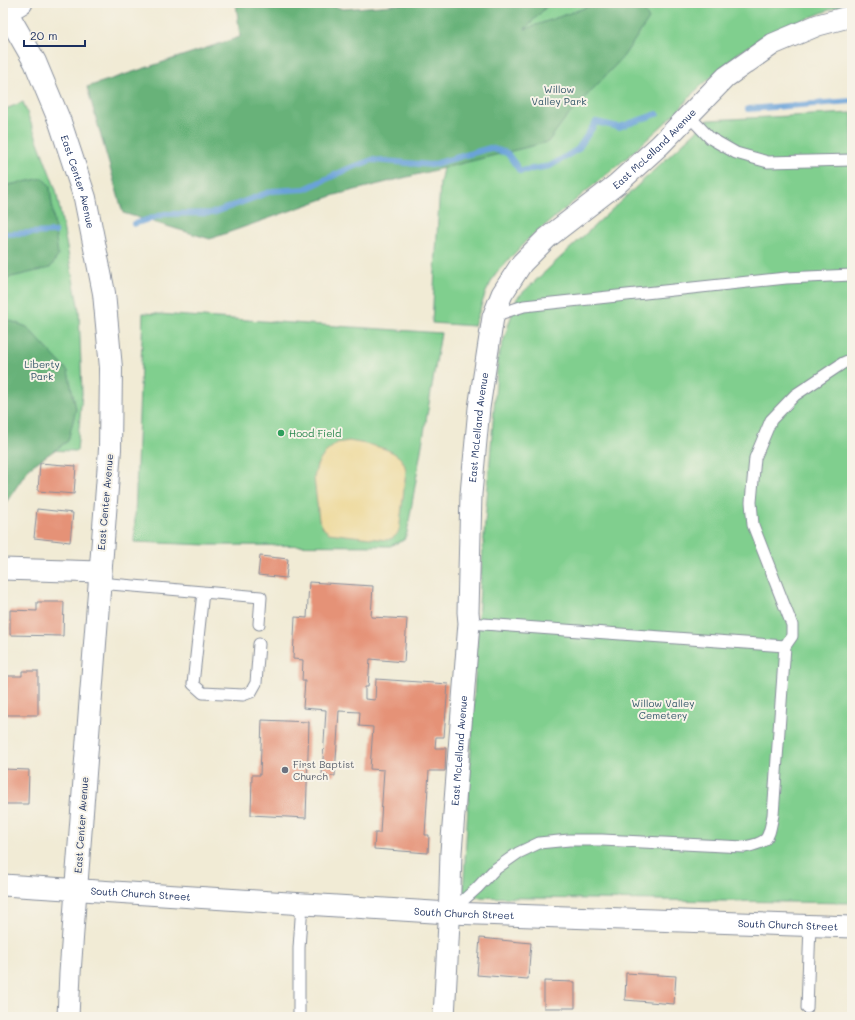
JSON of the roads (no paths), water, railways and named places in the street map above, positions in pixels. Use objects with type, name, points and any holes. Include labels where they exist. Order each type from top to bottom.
[{"type":"street","name":"East Center Avenue","points":[[10,7],[60,122],[85,198],[104,293],[111,368],[110,449],[70,966],[68,1017]]},
{"type":"street","name":"East McLelland Avenue","points":[[444,1017],[451,852],[469,623],[471,494],[479,408],[493,317],[502,294],[522,263],[547,238],[618,184],[660,145],[726,77],[773,44],[818,25],[852,16]]},
{"type":"street","points":[[3,569],[99,577]]},
{"type":"street","name":"South Church Street","points":[[3,885],[449,913],[852,927]]},
{"type":"lane","points":[[688,115],[710,138],[736,153],[768,162],[852,160]]},
{"type":"lane","points":[[493,317],[524,306],[786,278],[852,275]]},
{"type":"lane","points":[[449,913],[477,888],[494,870],[518,853],[539,843],[569,840],[602,840],[744,847],[760,844],[769,837],[773,815],[785,646],[792,636],[792,625],[753,525],[751,502],[755,458],[771,420],[795,395],[843,363],[852,359]]},
{"type":"lane","points":[[99,577],[203,592],[260,597],[259,624]]},
{"type":"lane","points":[[203,592],[193,684],[203,693],[243,695],[251,692],[256,683],[259,644]]},
{"type":"lane","points":[[469,623],[785,646]]},
{"type":"lane","points":[[299,1017],[299,948],[302,904]]},
{"type":"lane","points":[[807,1008],[810,925]]},
{"type":"waterway","points":[[748,109],[852,101]]},
{"type":"waterway","points":[[134,224],[164,214],[213,213],[272,191],[305,189],[350,168],[372,160],[431,165],[490,148],[507,153],[520,171],[550,166],[578,149],[596,122],[619,127],[657,114]]},
{"type":"waterway","points":[[3,234],[55,232]]},
{"type":"place","name":"Hood Field","points":[[281,433]]},
{"type":"place","name":"First Baptist Church","points":[[285,770]]},
{"type":"park label","name":"Willow Valley Park","points":[[559,94]]},
{"type":"park label","name":"Liberty Park","points":[[42,370]]},
{"type":"park label","name":"Willow Valley Cemetery","points":[[663,708]]}]
